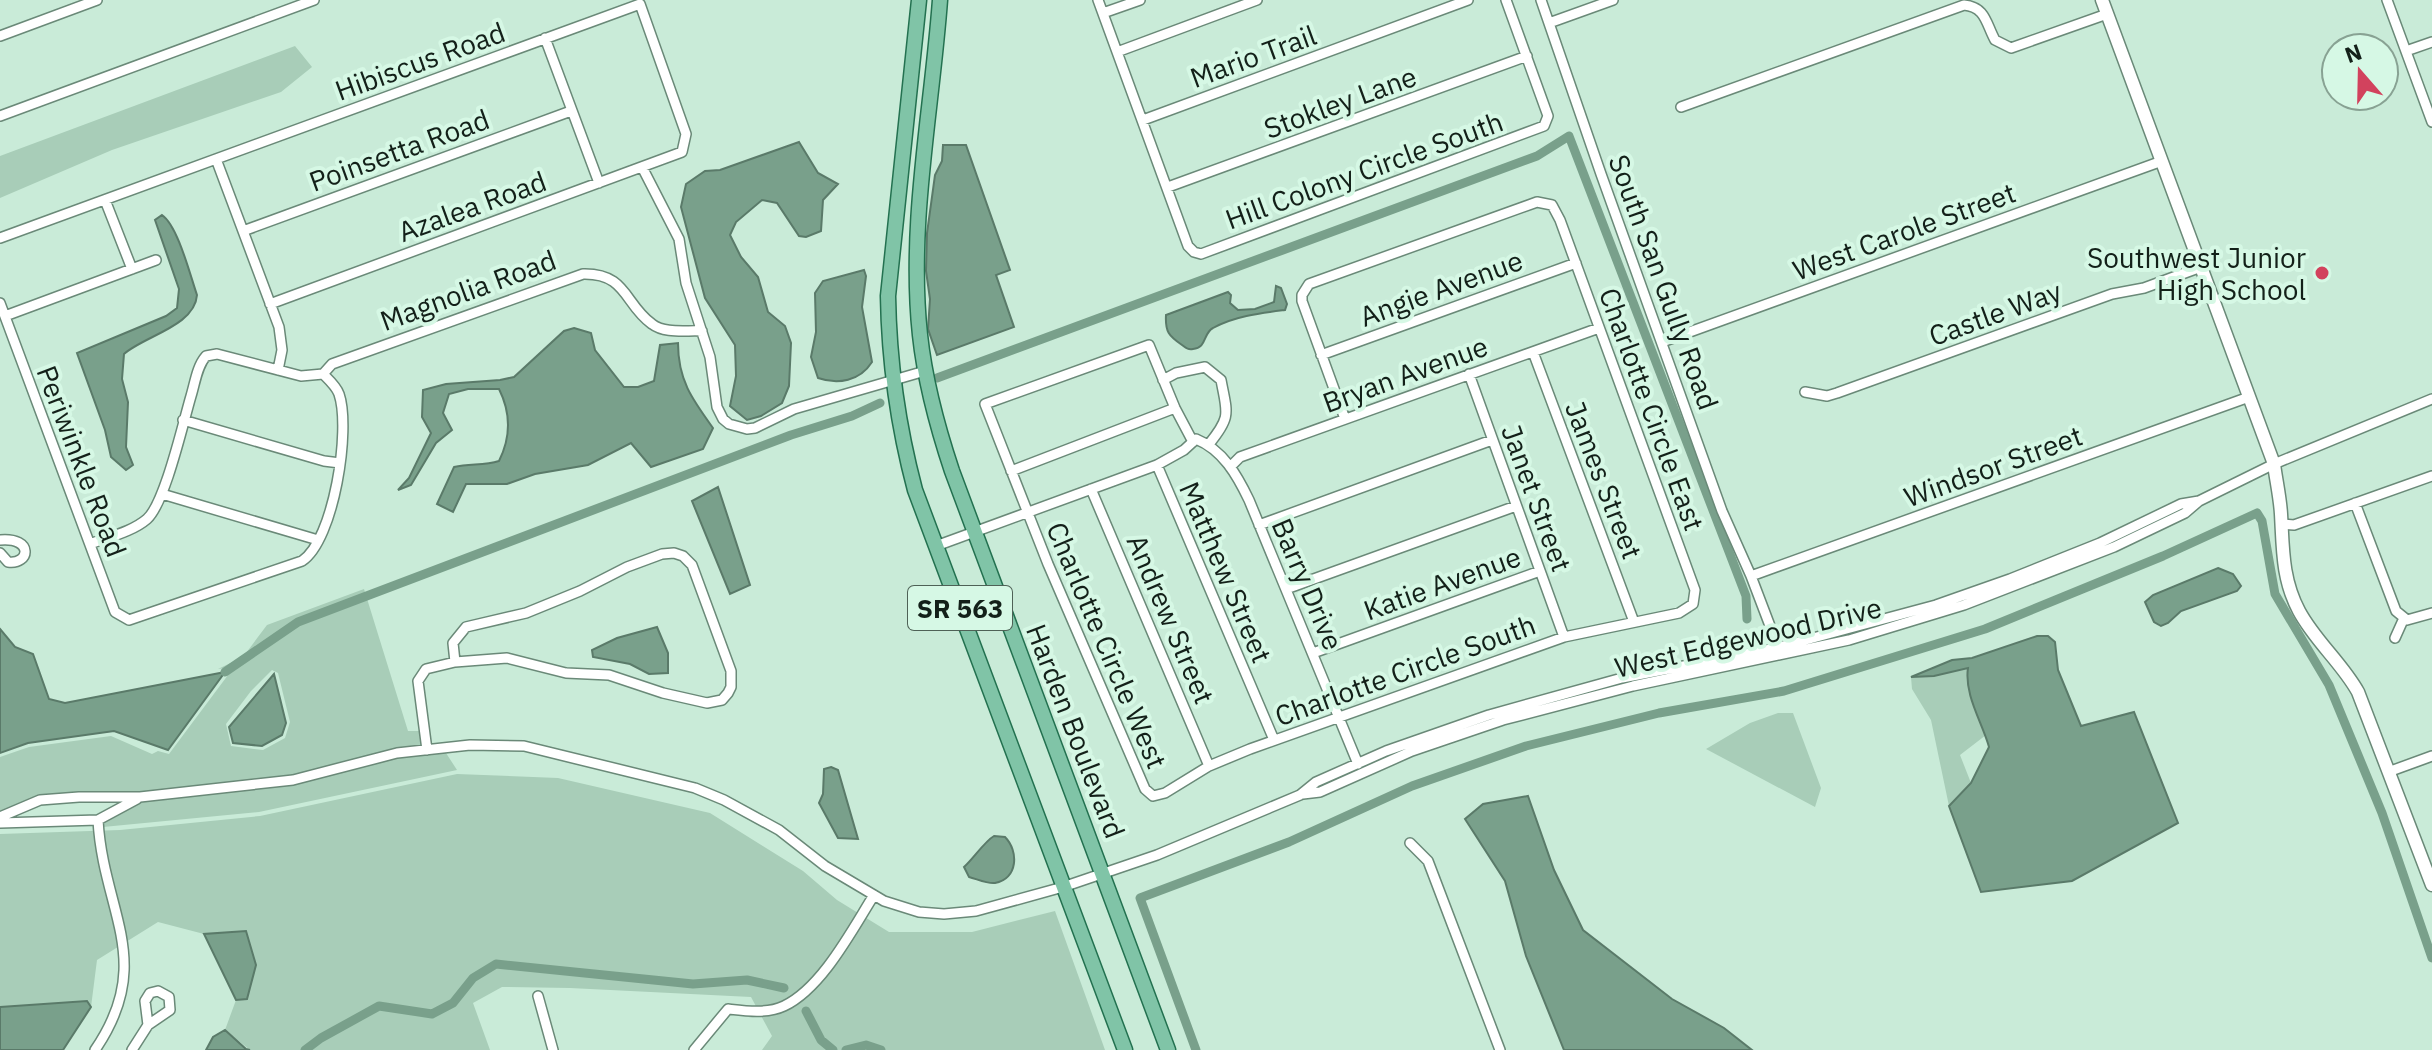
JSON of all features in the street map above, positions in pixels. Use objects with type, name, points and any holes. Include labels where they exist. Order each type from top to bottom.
[{"type":"main road","name":"Harden Boulevard","points":[[940,0],[918,232],[920,334],[925,371],[938,428],[974,531],[1168,1050]]},
{"type":"main road","points":[[919,2],[924,43],[926,49],[936,53]]},
{"type":"main road","name":"SR 563","points":[[919,2],[888,296],[893,379],[902,439],[915,490],[1125,1050]]},
{"type":"street","points":[[0,36],[97,0]]},
{"type":"street","points":[[0,116],[314,0]]},
{"type":"street","points":[[1098,0],[1168,187]]},
{"type":"street","points":[[1103,13],[1140,0]]},
{"type":"street","points":[[1117,52],[1257,0]]},
{"type":"street","name":"Mario Trail","points":[[1143,120],[1468,0]]},
{"type":"street","points":[[1506,0],[1527,56]]},
{"type":"street","name":"South San Gully Road","points":[[1541,0],[1722,511],[1751,576],[1777,652]]},
{"type":"street","points":[[1549,23],[1613,0]]},
{"type":"street","points":[[2102,0],[2274,464],[2282,561],[2293,599],[2307,625],[2358,692],[2432,885]]},
{"type":"street","points":[[2387,0],[2432,122]]},
{"type":"street","name":"Hibiscus Road","points":[[216,159],[640,4],[686,134],[685,145]]},
{"type":"street","points":[[1681,107],[1964,5],[1982,12],[1995,40],[2011,48],[2107,14]]},
{"type":"street","points":[[545,38],[599,183]]},
{"type":"street","points":[[2406,51],[2432,42]]},
{"type":"street","name":"Hill Colony Circle South","points":[[1168,187],[1188,246],[1201,254],[1538,129],[1547,122],[1548,116],[1527,56]]},
{"type":"street","name":"Stokley Lane","points":[[1168,187],[1527,56]]},
{"type":"street","name":"Poinsetta Road","points":[[243,231],[571,111]]},
{"type":"street","name":"Azalea Road","points":[[270,304],[675,156],[682,152],[685,145]]},
{"type":"street","points":[[0,238],[216,159],[281,339],[278,370]]},
{"type":"street","name":"West Carole Street","points":[[1662,342],[2162,161]]},
{"type":"street","points":[[642,167],[679,239],[686,283],[710,357],[719,413],[729,424],[738,428],[755,428],[794,409],[925,371]]},
{"type":"street","points":[[105,200],[132,269]]},
{"type":"street","name":"Charlotte Circle East","points":[[1321,355],[1302,295],[1309,284],[1537,202],[1552,205],[1695,590],[1693,604],[1686,611]]},
{"type":"street","points":[[5,316],[156,260]]},
{"type":"street","name":"Angie Avenue","points":[[1321,355],[1576,263]]},
{"type":"street","name":"Castle Way","points":[[1805,392],[1827,396],[1837,393],[2112,294],[2144,288],[2201,267]]},
{"type":"street","name":"Magnolia Road","points":[[323,374],[332,364],[583,274],[600,275],[615,283],[656,327],[702,331]]},
{"type":"street","name":"Periwinkle Road","points":[[0,303],[115,612],[122,618],[135,620],[302,561],[309,556],[318,540]]},
{"type":"street","name":"Bryan Avenue","points":[[1230,467],[1240,457],[1599,328]]},
{"type":"street","name":"Charlotte Circle West","points":[[1148,794],[1111,713],[985,404],[1149,345],[1163,380]]},
{"type":"street","name":"James Street","points":[[1533,352],[1634,622]]},
{"type":"street","points":[[90,544],[143,522],[153,513],[162,494],[202,359],[206,356],[217,354],[301,376],[323,374],[335,386],[339,395],[343,434],[340,463],[334,499],[318,540],[162,494]]},
{"type":"street","points":[[1321,355],[1345,419]]},
{"type":"street","points":[[936,546],[1157,465],[1184,450],[1193,442],[1196,439],[1209,444],[1222,428],[1227,415],[1221,380],[1205,367],[1176,373],[1163,380],[1193,442]]},
{"type":"street","name":"Janet Street","points":[[1469,374],[1564,637]]},
{"type":"street","name":"Windsor Street","points":[[1751,576],[2249,397]]},
{"type":"street","name":"West Edgewood Drive","points":[[0,820],[40,800],[140,797],[293,780],[397,753],[470,745],[524,746],[695,788],[724,800],[769,824],[825,866],[874,895],[919,912],[944,914],[976,911],[1063,887],[1171,849],[1300,795],[1320,792],[1412,751],[1503,720],[1777,652],[1936,605],[2010,579],[2100,543],[2181,504],[2199,501],[2274,464],[2432,399]]},
{"type":"street","points":[[1011,471],[1175,408]]},
{"type":"street","points":[[183,420],[340,463]]},
{"type":"street","points":[[1259,525],[1492,440]]},
{"type":"street","name":"Barry Drive","points":[[1209,444],[1230,467],[1259,525],[1358,764]]},
{"type":"street","name":"Matthew Street","points":[[1157,465],[1274,740]]},
{"type":"street","points":[[2281,524],[2294,525],[2432,476]]},
{"type":"street","name":"Andrew Street","points":[[1091,489],[1209,766]]},
{"type":"street","points":[[2355,503],[2396,611],[2404,618],[2413,619],[2432,613]]},
{"type":"street","points":[[1286,589],[1516,506]]},
{"type":"street","points":[[0,540],[16,540],[25,551],[16,563],[8,562],[0,553]]},
{"type":"street","points":[[427,750],[418,681],[426,669],[455,662],[507,658],[566,673],[609,675],[663,693],[707,703],[722,700],[728,693],[732,677],[692,565],[674,553],[662,554],[627,567],[526,613],[466,627],[453,643],[455,662]]},
{"type":"street","name":"Katie Avenue","points":[[1313,653],[1540,571]]},
{"type":"street","name":"Charlotte Circle South","points":[[1148,794],[1159,796],[1209,766],[1274,740],[1564,637],[1686,611]]},
{"type":"street","points":[[2395,638],[2404,618]]},
{"type":"street","name":"West Edgewood Drive","points":[[1300,795],[1316,782],[1428,735],[1555,696],[1622,678],[1777,652]]},
{"type":"street","points":[[2388,772],[2432,756]]},
{"type":"street","points":[[0,820],[98,820],[140,797]]},
{"type":"street","points":[[95,1050],[119,1005],[126,967],[124,941],[105,866],[98,820]]},
{"type":"street","points":[[1410,843],[1428,861],[1500,1050]]},
{"type":"street","points":[[694,1050],[728,1009],[757,1012],[783,1007],[805,991],[836,955],[874,895]]},
{"type":"street","points":[[538,996],[553,1050]]},
{"type":"street","points":[[132,1050],[148,1025]]},
{"type":"shaded area","points":[[295,46],[312,67],[281,92],[112,150],[0,198],[0,156]]},
{"type":"shaded area","points":[[799,142],[818,173],[838,184],[823,200],[821,231],[806,237],[799,236],[777,203],[762,200],[736,222],[730,235],[741,257],[758,277],[768,312],[785,326],[791,343],[789,386],[782,403],[761,416],[747,420],[730,406],[736,376],[735,345],[705,298],[681,207],[686,184],[705,171],[720,170]]},
{"type":"shaded area","points":[[943,145],[966,145],[1010,270],[996,275],[1014,327],[937,355],[928,329],[927,233],[935,175],[942,161]]},
{"type":"shaded area","points":[[162,215],[178,240],[197,295],[188,315],[124,354],[122,379],[128,402],[126,447],[133,465],[126,470],[111,457],[105,430],[77,353],[166,316],[177,308],[179,289],[155,220]]},
{"type":"shaded area","points":[[864,270],[862,307],[872,362],[861,374],[848,380],[818,378],[811,357],[816,332],[815,293],[823,281]]},
{"type":"shaded area","points":[[1276,286],[1281,288],[1287,304],[1285,310],[1221,324],[1210,330],[1197,348],[1186,348],[1167,330],[1166,315],[1228,292],[1231,295],[1230,303],[1238,310],[1255,309],[1274,302]]},
{"type":"shaded area","points":[[574,328],[591,333],[595,350],[624,387],[638,387],[654,381],[660,345],[678,343],[684,379],[713,428],[703,449],[651,467],[631,443],[588,465],[535,474],[507,484],[466,484],[453,512],[437,504],[454,467],[499,461],[506,443],[506,407],[499,389],[468,389],[449,394],[443,413],[452,430],[436,443],[411,485],[398,490],[409,478],[431,433],[422,417],[423,390],[446,384],[514,377],[564,331]]},
{"type":"shaded area","points":[[718,487],[750,585],[730,594],[692,501]]},
{"type":"shaded area","points":[[2218,568],[2233,574],[2241,586],[2237,591],[2181,611],[2161,626],[2154,622],[2145,602],[2153,595]]},
{"type":"shaded area","points":[[364,589],[408,731],[419,731],[422,745],[292,776],[138,792],[39,795],[0,811],[0,757],[29,747],[111,736],[152,754],[158,751],[169,754],[228,675],[226,668],[218,669],[243,657],[267,625]],"holes":[[[272,670],[278,673],[290,722],[285,738],[263,750],[231,746],[226,724]]]},
{"type":"shaded area","points":[[657,627],[668,653],[668,673],[649,674],[630,664],[593,657],[592,650],[617,638]]},
{"type":"shaded area","points":[[0,629],[15,647],[33,654],[49,699],[65,703],[225,672],[168,750],[114,731],[28,743],[0,753]]},
{"type":"shaded area","points":[[2037,636],[2048,636],[2055,642],[2058,670],[2081,726],[2134,712],[2178,823],[2072,881],[1981,892],[1949,806],[1971,783],[1989,747],[1971,698],[1968,668],[1934,676],[1911,677],[1952,660],[1972,658]]},
{"type":"shaded area","points":[[1968,667],[1973,702],[1986,735],[1960,755],[1971,783],[1949,806],[1931,720],[1912,689],[1911,677],[1934,676]]},
{"type":"shaded area","points":[[274,674],[286,723],[282,735],[262,746],[233,743],[229,727]]},
{"type":"shaded area","points":[[1778,713],[1793,713],[1821,788],[1815,807],[1706,749],[1750,723]]},
{"type":"shaded area","points":[[446,753],[457,770],[259,812],[103,827],[103,823],[141,802],[294,785],[398,758]]},
{"type":"shaded area","points":[[831,767],[838,770],[858,839],[838,838],[819,803],[823,794],[824,769]]},
{"type":"shaded area","points":[[457,774],[558,778],[710,813],[803,871],[837,900],[889,932],[972,932],[1055,911],[1105,1050],[762,1050],[772,1036],[751,997],[502,987],[473,1003],[490,1050],[250,1050],[225,1030],[236,1000],[247,999],[246,931],[204,934],[158,922],[97,960],[91,1007],[63,1050],[0,1050],[0,834],[120,830],[260,816]]},
{"type":"shaded area","points":[[1528,796],[1554,870],[1583,930],[1672,999],[1724,1028],[1752,1050],[1564,1050],[1526,956],[1505,881],[1465,819],[1483,804]]},
{"type":"shaded area","points":[[994,836],[1005,837],[1010,843],[1014,857],[1012,870],[1003,880],[995,883],[969,877],[964,867]]},
{"type":"shaded area","points":[[246,931],[256,965],[247,999],[236,1000],[204,934]]},
{"type":"shaded area","points":[[87,1001],[91,1007],[63,1050],[0,1050],[0,1007]]},
{"type":"shaded area","points":[[225,1030],[250,1050],[206,1050],[213,1037]]},
{"type":"waterway","points":[[937,378],[1537,156],[1569,136],[1746,596],[1747,619]]},
{"type":"waterway","points":[[225,672],[298,622],[880,403]]},
{"type":"waterway","points":[[1196,1050],[1140,898],[1289,842],[1412,786],[1526,746],[1659,713],[1784,691],[1985,629],[2163,556],[2257,513],[2262,521],[2275,594],[2329,685],[2382,813],[2432,958]]},
{"type":"waterway","points":[[305,1050],[379,1006],[432,1014],[453,1003],[473,978],[496,964],[693,984],[747,980],[784,988]]},
{"type":"waterway","points":[[806,1011],[821,1040],[833,1050]]},
{"type":"waterway","points":[[846,1050],[866,1045],[881,1050]]},
{"type":"place","name":"Southwest Junior High School","points":[[2322,273]]}]
